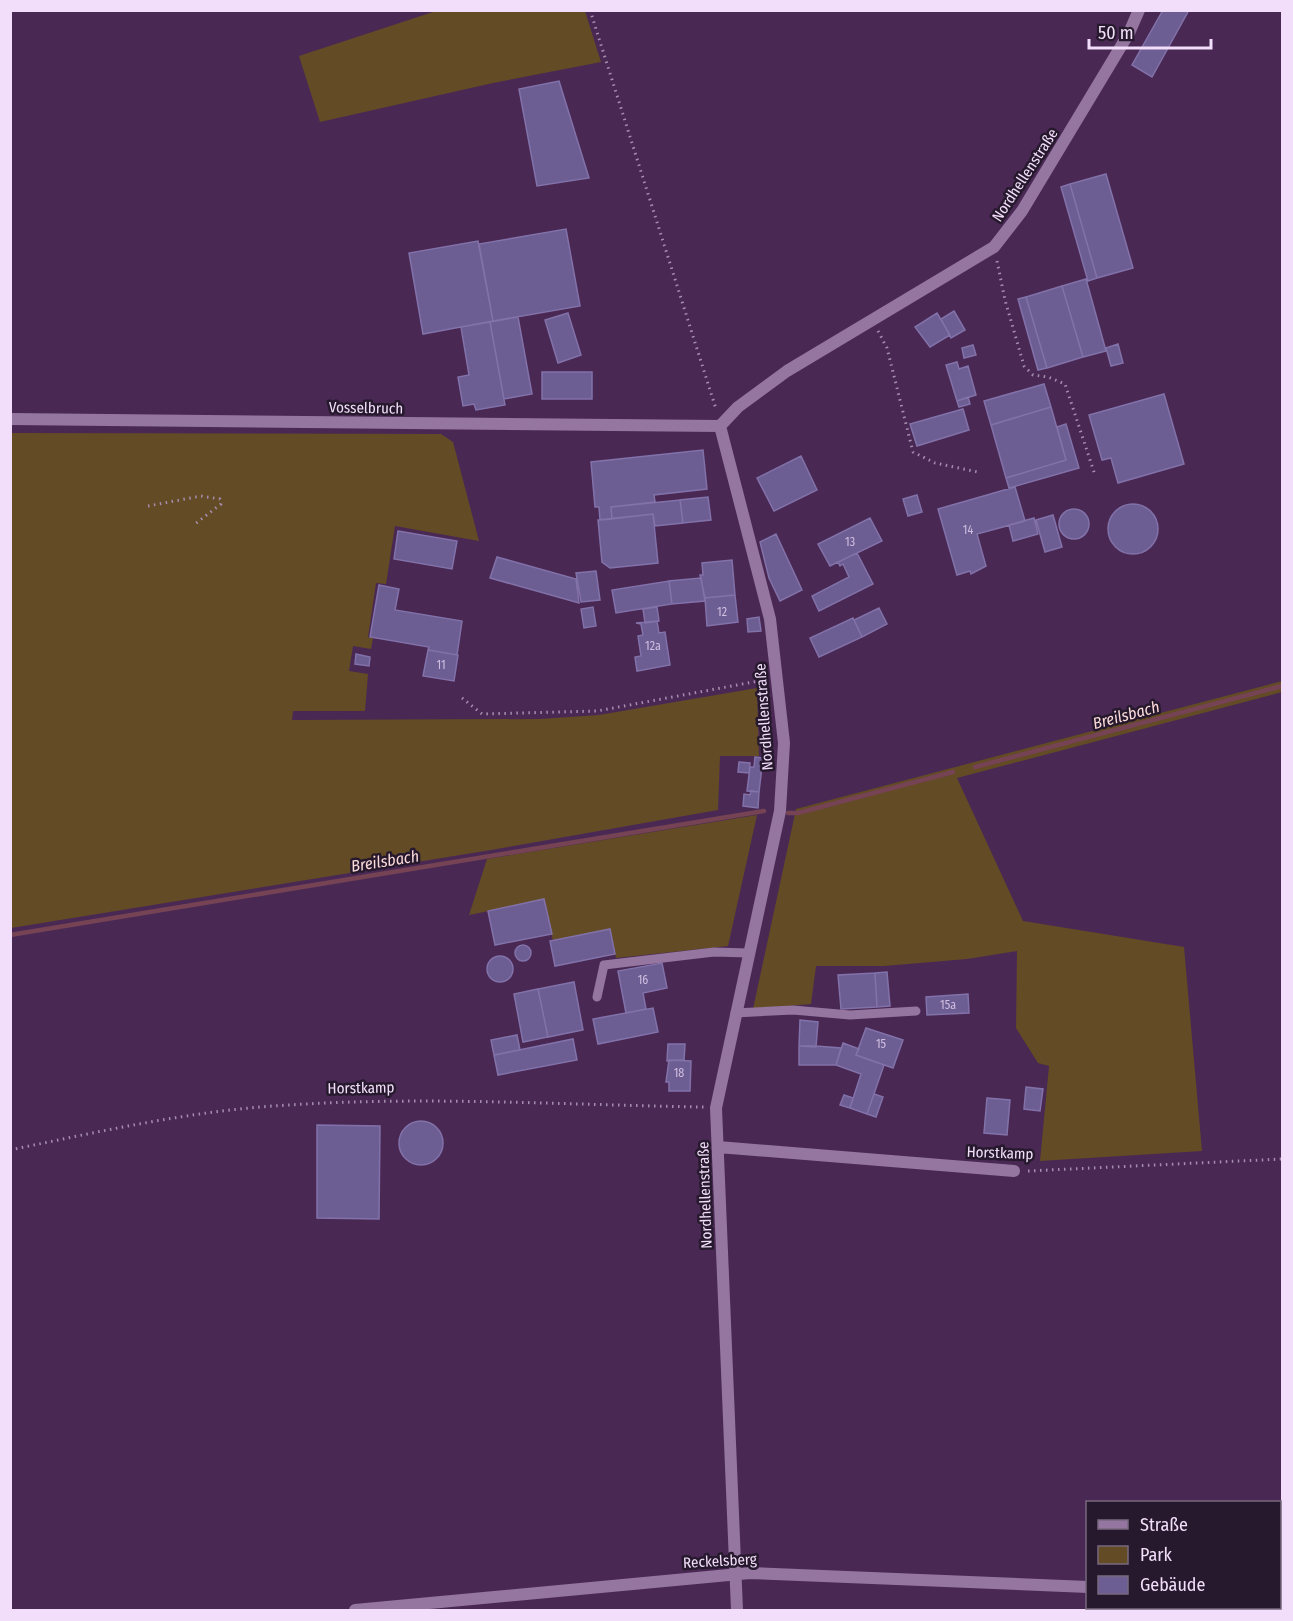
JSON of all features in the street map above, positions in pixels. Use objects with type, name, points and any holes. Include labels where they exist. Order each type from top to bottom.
[{"type":"street","name":"Nordhellenstraße","points":[[737,1611],[716,1108],[780,811],[784,743],[770,619],[720,426],[755,393],[994,247],[1022,212],[1129,33],[1139,10]]},
{"type":"street","name":"Vosselbruch","points":[[10,419],[720,426]]},
{"type":"street","name":"Horstkamp","points":[[718,1148],[1014,1171]]},
{"type":"street","name":"Reckelsberg","points":[[355,1611],[735,1574],[1086,1587]]},
{"type":"lane","points":[[597,997],[604,965],[714,952],[748,952]]},
{"type":"lane","points":[[735,1013],[793,1010],[850,1015],[916,1011]]},
{"type":"path","points":[[590,10],[720,426]]},
{"type":"path","points":[[994,247],[1005,300],[1024,366],[1033,375],[1048,377],[1065,384],[1095,475]]},
{"type":"path","points":[[873,321],[886,348],[913,452],[934,463],[978,472]]},
{"type":"path","points":[[148,506],[201,496],[220,499],[221,504],[195,524]]},
{"type":"path","points":[[462,698],[482,714],[597,711],[777,678]]},
{"type":"path","name":"Horstkamp","points":[[10,1150],[138,1124],[288,1105],[417,1102],[716,1108]]},
{"type":"path","name":"Horstkamp","points":[[1014,1171],[1282,1159]]},
{"type":"green space","points":[[436,11],[585,11],[601,62],[493,83],[320,122],[299,56]]},
{"type":"green space","points":[[11,433],[441,434],[453,442],[479,541],[395,526],[386,584],[376,583],[368,637],[373,638],[371,649],[353,646],[349,671],[368,674],[365,711],[293,711],[292,720],[540,719],[599,715],[757,688],[759,756],[720,756],[718,810],[491,850],[11,928]]},
{"type":"green space","points":[[1282,681],[1282,692],[957,778],[1023,921],[1184,947],[1202,1151],[1040,1161],[1049,1066],[1038,1063],[1016,1028],[1017,951],[967,959],[884,966],[816,966],[811,1004],[753,1009],[796,809]]},
{"type":"green space","points":[[757,815],[728,946],[616,958],[610,929],[553,941],[544,900],[469,915],[487,859]]},
{"type":"building","points":[[1163,10],[1189,10],[1152,77],[1132,65]]},
{"type":"building","points":[[559,81],[589,178],[537,186],[519,89]]},
{"type":"building","points":[[1106,174],[1133,268],[1097,278],[1070,184]]},
{"type":"building","points":[[1070,184],[1097,278],[1088,281],[1061,187]]},
{"type":"building","points":[[566,229],[580,306],[493,321],[479,244]]},
{"type":"building","points":[[478,241],[493,321],[423,334],[409,253]]},
{"type":"building","points":[[1086,279],[1106,351],[1083,357],[1062,286]]},
{"type":"building","points":[[1062,286],[1083,357],[1047,368],[1026,297]]},
{"type":"building","points":[[1026,297],[1047,368],[1038,370],[1018,299]]},
{"type":"building","points":[[954,311],[965,330],[951,338],[941,319]]},
{"type":"building","points":[[568,313],[581,355],[558,363],[545,320]]},
{"type":"building","points":[[937,313],[950,335],[930,347],[915,327]]},
{"type":"building","points":[[518,317],[532,394],[504,399],[490,322]]},
{"type":"building","points":[[490,322],[505,405],[476,410],[474,404],[463,406],[458,377],[469,375],[461,327]]},
{"type":"building","points":[[1118,344],[1123,363],[1111,366],[1106,348]]},
{"type":"building","points":[[973,345],[976,355],[964,358],[962,348]]},
{"type":"building","points":[[957,362],[959,369],[968,366],[976,395],[957,401],[946,365]]},
{"type":"building","points":[[542,372],[592,372],[592,399],[542,399]]},
{"type":"building","points":[[1044,384],[1051,407],[991,425],[984,401]]},
{"type":"building","points":[[1164,394],[1184,464],[1118,483],[1111,458],[1102,460],[1089,415]]},
{"type":"building","points":[[968,397],[970,404],[959,407],[957,401]]},
{"type":"building","points":[[1051,407],[1066,460],[1006,478],[991,425]]},
{"type":"building","points":[[963,409],[969,430],[917,446],[910,424]]},
{"type":"building","points":[[1066,424],[1079,468],[1009,488],[1006,478],[1066,460],[1057,427]]},
{"type":"building","points":[[703,450],[707,489],[654,495],[655,502],[611,507],[612,519],[600,520],[599,507],[595,507],[591,462]]},
{"type":"building","points":[[801,456],[817,490],[774,511],[757,478]]},
{"type":"building","points":[[1015,487],[1025,521],[977,534],[986,566],[971,574],[970,571],[957,575],[938,509]]},
{"type":"building","points":[[917,495],[922,512],[908,516],[903,499]]},
{"type":"building","points":[[708,497],[711,520],[683,523],[680,500]]},
{"type":"building","points":[[680,500],[683,523],[655,526],[653,514],[612,519],[611,507]]},
{"type":"building","points":[[1128,504],[1138,504],[1151,511],[1158,524],[1158,534],[1151,547],[1138,554],[1128,554],[1119,550],[1112,543],[1108,534],[1108,524],[1112,515],[1119,508]]},
{"type":"building","points":[[1074,509],[1080,510],[1088,518],[1088,530],[1080,538],[1074,539],[1068,538],[1060,530],[1059,524],[1060,518],[1068,510]]},
{"type":"building","points":[[653,514],[658,563],[610,568],[602,562],[598,520]]},
{"type":"building","points":[[1053,515],[1062,547],[1045,552],[1036,520]]},
{"type":"building","points":[[870,518],[882,541],[830,566],[818,544]]},
{"type":"building","points":[[1034,518],[1038,534],[1013,541],[1009,525]]},
{"type":"building","points":[[398,531],[457,541],[452,569],[394,559]]},
{"type":"building","points":[[776,534],[802,590],[780,601],[769,578],[760,542]]},
{"type":"building","points":[[857,553],[873,584],[819,611],[812,596],[849,577],[843,564],[840,566],[838,562]]},
{"type":"building","points":[[497,557],[576,579],[579,603],[490,578]]},
{"type":"building","points":[[732,560],[735,595],[705,598],[700,575],[703,575],[702,563]]},
{"type":"building","points":[[596,571],[600,600],[581,602],[576,573]]},
{"type":"building","points":[[701,578],[705,601],[672,604],[669,581]]},
{"type":"building","points":[[669,581],[672,604],[616,613],[612,590]]},
{"type":"building","points":[[379,585],[399,589],[395,610],[462,621],[457,655],[428,650],[429,647],[370,637]]},
{"type":"building","points":[[735,595],[738,622],[707,626],[705,598]]},
{"type":"building","points":[[593,607],[596,626],[584,628],[581,609]]},
{"type":"building","points":[[657,607],[659,621],[645,623],[643,609]]},
{"type":"building","points":[[879,608],[887,624],[862,637],[854,620]]},
{"type":"building","points":[[759,617],[761,631],[748,632],[747,619]]},
{"type":"building","points":[[853,618],[862,637],[819,657],[810,638]]},
{"type":"building","points":[[657,621],[659,633],[665,632],[670,665],[637,671],[635,657],[641,656],[638,636],[643,635],[641,624],[636,623]]},
{"type":"building","points":[[428,650],[458,655],[454,681],[423,676]]},
{"type":"building","points":[[356,654],[370,657],[369,666],[355,664]]},
{"type":"building","points":[[755,757],[763,758],[759,792],[747,791],[750,767],[754,767]]},
{"type":"building","points":[[739,762],[750,763],[749,773],[738,772]]},
{"type":"building","points":[[751,791],[759,792],[758,808],[743,806],[744,794],[750,795]]},
{"type":"building","points":[[544,899],[552,934],[495,945],[488,911]]},
{"type":"building","points":[[610,929],[615,954],[555,966],[550,941]]},
{"type":"building","points":[[523,945],[529,947],[531,953],[529,959],[523,961],[517,959],[515,953],[517,947]]},
{"type":"building","points":[[500,956],[509,960],[513,969],[509,978],[500,982],[491,978],[487,969],[491,960]]},
{"type":"building","points":[[662,963],[667,988],[643,993],[646,1009],[626,1013],[618,971]]},
{"type":"building","points":[[887,972],[890,1006],[877,1007],[875,973]]},
{"type":"building","points":[[875,973],[877,1007],[841,1009],[838,975]]},
{"type":"building","points":[[574,982],[583,1030],[548,1037],[538,989]]},
{"type":"building","points":[[538,989],[548,1037],[523,1042],[514,994]]},
{"type":"building","points":[[968,994],[969,1013],[927,1015],[926,997]]},
{"type":"building","points":[[653,1008],[658,1032],[598,1044],[593,1019]]},
{"type":"building","points":[[800,1020],[818,1022],[816,1047],[799,1046]]},
{"type":"building","points":[[866,1028],[903,1040],[893,1068],[856,1055]]},
{"type":"building","points":[[517,1035],[520,1050],[494,1055],[491,1040]]},
{"type":"building","points":[[573,1039],[577,1060],[498,1075],[494,1055]]},
{"type":"building","points":[[843,1043],[859,1049],[856,1055],[884,1065],[867,1114],[850,1108],[861,1074],[836,1065]]},
{"type":"building","points":[[668,1044],[685,1044],[684,1060],[667,1061]]},
{"type":"building","points":[[799,1046],[841,1048],[836,1065],[799,1065]]},
{"type":"building","points":[[669,1060],[691,1061],[690,1091],[669,1091],[669,1082],[666,1082]]},
{"type":"building","points":[[1026,1087],[1043,1089],[1040,1111],[1024,1109]]},
{"type":"building","points":[[874,1094],[883,1097],[876,1117],[867,1114]]},
{"type":"building","points":[[844,1095],[853,1098],[850,1108],[840,1105]]},
{"type":"building","points":[[987,1098],[1010,1100],[1007,1135],[984,1133]]},
{"type":"building","points":[[421,1121],[436,1128],[443,1143],[436,1158],[421,1165],[406,1158],[399,1143],[406,1128]]},
{"type":"building","points":[[317,1125],[380,1126],[379,1219],[317,1218]]},
{"type":"waterway","name":"Breilsbach","points":[[975,767],[1282,686]]},
{"type":"waterway","name":"Breilsbach","points":[[788,813],[798,813],[953,772]]},
{"type":"waterway","name":"Breilsbach","points":[[10,935],[764,811]]}]
